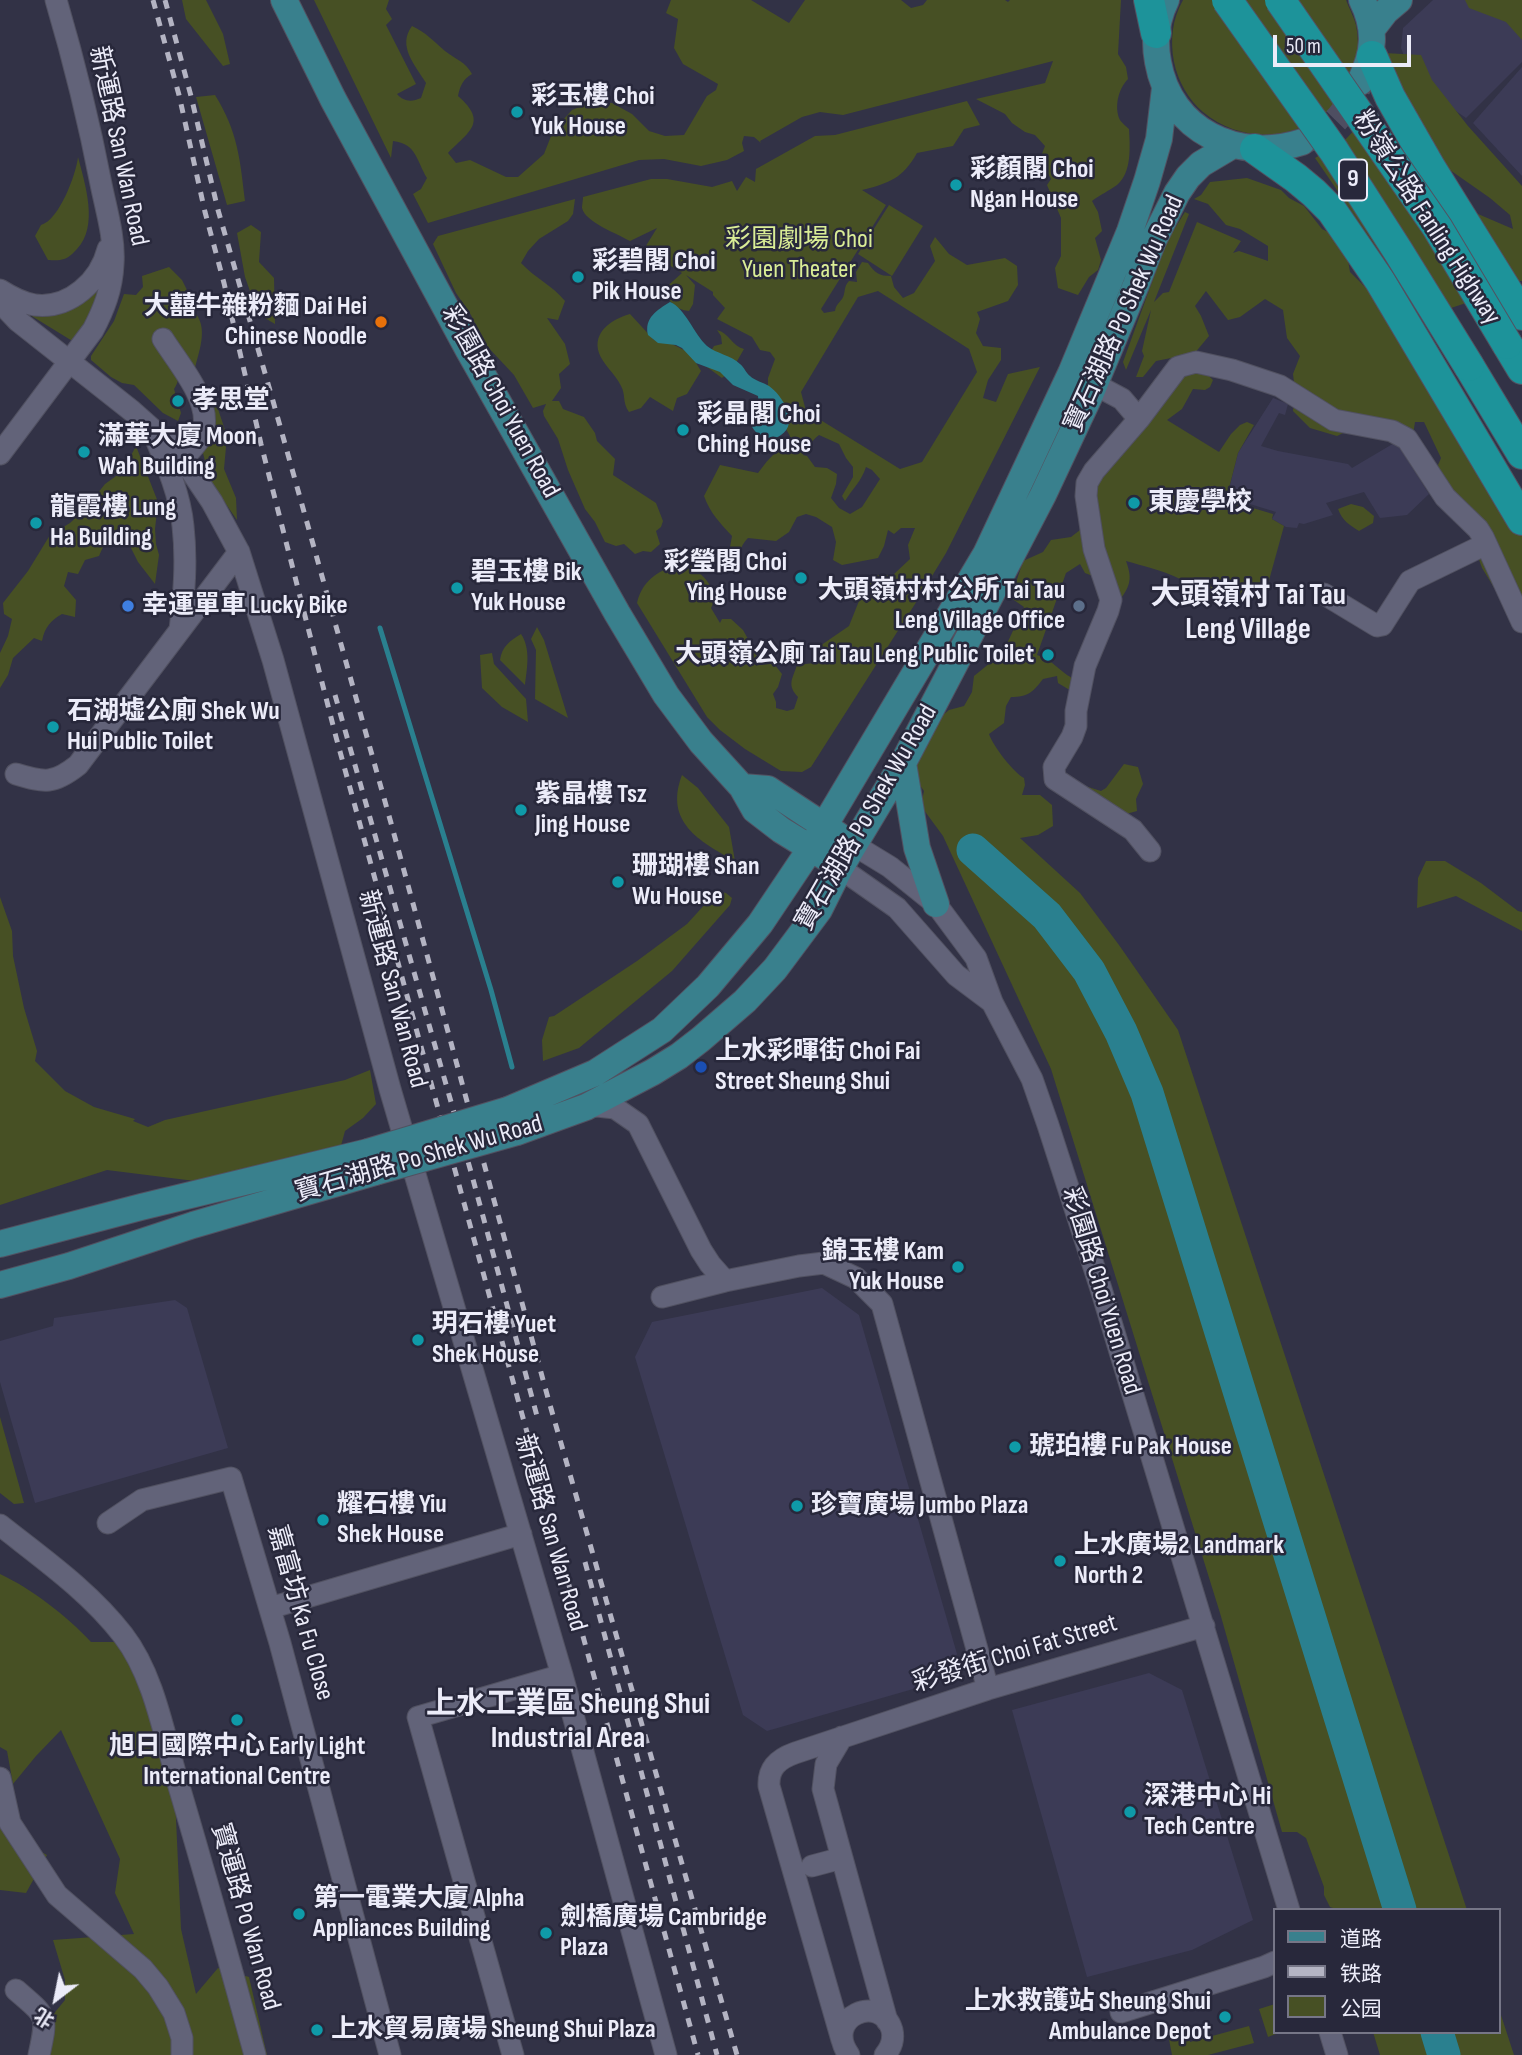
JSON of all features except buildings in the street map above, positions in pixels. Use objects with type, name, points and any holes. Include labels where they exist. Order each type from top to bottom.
[{"type":"highway","points":[[1149,0],[1156,33]]},
{"type":"highway","name":"粉嶺公路 Fanling Highway","points":[[1227,0],[1334,150],[1522,454]]},
{"type":"highway","name":"粉嶺公路 Fanling Highway","points":[[1280,0],[1437,227],[1514,357]]},
{"type":"highway","points":[[1368,56],[1417,144],[1522,315]]},
{"type":"highway","points":[[1244,147],[1296,178],[1332,211],[1380,281],[1522,520]]},
{"type":"main road","name":"彩園路 Choi Yuen Road","points":[[284,0],[356,142],[468,349],[666,695],[701,742],[742,787],[755,810],[781,830],[854,845]]},
{"type":"main road","points":[[1166,0],[1161,9],[1156,33],[1156,50],[1165,88],[1178,110],[1208,134],[1244,147],[1286,147],[1302,142]]},
{"type":"main road","points":[[1362,0],[1368,56]]},
{"type":"main road","points":[[1368,56],[1386,11],[1399,0]]},
{"type":"main road","name":"寶石湖路 Po Shek Wu Road","points":[[512,1121],[662,1030],[708,986],[760,923],[818,837],[986,554],[1071,373],[1130,231],[1147,180],[1159,139],[1165,88]]},
{"type":"main road","name":"寶石湖路 Po Shek Wu Road","points":[[0,1284],[69,1266],[372,1162],[512,1121],[586,1107],[679,1056],[745,1001],[775,970],[819,910],[840,868],[903,764],[1037,507],[1094,384],[1153,241],[1177,193],[1201,164],[1244,147]]},
{"type":"main road","points":[[903,764],[916,848],[936,904]]},
{"type":"main road","name":"彩園路 Choi Yuen Road","points":[[818,837],[840,868]]},
{"type":"main road","name":"寶石湖路 Po Shek Wu Road","points":[[0,1244],[141,1207],[372,1162]]},
{"type":"street","name":"新運路 San Wan Road","points":[[56,0],[90,124],[114,262],[107,300],[93,331],[70,363],[152,428],[183,459],[212,502],[239,552],[273,660],[390,1089],[562,1675],[666,2055]]},
{"type":"street","points":[[0,290],[33,305],[52,305],[72,298],[88,285],[97,273],[105,259],[111,237]]},
{"type":"street","points":[[0,302],[18,321],[70,363],[0,454]]},
{"type":"street","points":[[163,340],[199,396],[204,412],[205,429],[183,459]]},
{"type":"street","points":[[1150,852],[1133,830],[1054,776],[1054,767],[1076,726],[1076,711],[1085,666],[1111,600],[1094,549],[1086,496],[1087,483],[1178,367],[1196,362],[1232,370],[1280,386],[1334,420],[1392,431],[1407,439],[1445,497],[1478,529],[1522,622]]},
{"type":"street","points":[[1094,384],[1122,399],[1139,419]]},
{"type":"street","points":[[152,428],[168,470],[183,524],[186,579],[179,632]]},
{"type":"street","points":[[1324,594],[1377,626],[1382,625],[1410,581],[1486,544]]},
{"type":"street","points":[[16,774],[38,781],[62,778],[78,765],[239,552]]},
{"type":"street","name":"彩園路 Choi Yuen Road","points":[[854,845],[890,867],[936,904],[976,958],[992,1002],[1032,1079],[1101,1289],[1288,1908]]},
{"type":"street","name":"彩園路 Choi Yuen Road","points":[[840,868],[897,908],[956,975],[992,1002]]},
{"type":"street","points":[[586,1107],[615,1108],[638,1125],[701,1250],[709,1264],[726,1281]]},
{"type":"street","points":[[662,1297],[726,1281],[824,1263],[856,1278],[882,1304],[988,1689]]},
{"type":"street","name":"嘉富坊 Ka Fu Close","points":[[108,1524],[142,1500],[231,1478],[271,1608],[390,2055]]},
{"type":"street","name":"寶運路 Po Wan Road","points":[[0,1525],[77,1586],[103,1612],[124,1636],[146,1675],[215,1907],[255,2055]]},
{"type":"street","points":[[271,1608],[521,1534]]},
{"type":"street","name":"彩發街 Choi Fat Street","points":[[846,2048],[769,1786],[768,1776],[772,1768],[789,1755],[988,1689],[1204,1626]]},
{"type":"street","points":[[513,2055],[418,1717],[562,1675]]},
{"type":"street","points":[[842,1738],[826,1764],[823,1776],[826,1801],[893,2037],[885,2055]]},
{"type":"street","points":[[0,1778],[10,1824],[57,1895],[143,1969],[158,1987],[174,2013],[182,2038],[182,2055]]},
{"type":"street","points":[[812,1866],[842,1858]]},
{"type":"street","points":[[1121,2012],[1264,1968],[1274,1963]]},
{"type":"street","points":[[16,1990],[39,2010],[44,2020],[39,2055]]},
{"type":"street","name":"彩發街 Choi Fat Street","points":[[846,2048],[845,2024],[857,2013],[874,2012],[887,2021]]},
{"type":"street","points":[[1331,2034],[1337,2055]]},
{"type":"shaded area","points":[[1433,0],[1509,0],[1522,14],[1522,62],[1466,118],[1437,98],[1411,75],[1401,48],[1403,28]]},
{"type":"shaded area","points":[[1522,67],[1522,176],[1473,123]]},
{"type":"shaded area","points":[[670,302],[680,310],[707,346],[736,361],[752,378],[769,386],[779,396],[789,417],[789,424],[781,435],[775,438],[761,436],[752,426],[750,419],[759,406],[758,396],[733,385],[720,372],[696,363],[682,348],[658,343],[648,335],[650,319],[656,311]]},
{"type":"shaded area","points":[[1273,398],[1288,404],[1285,415],[1279,413],[1261,446],[1348,464],[1352,468],[1396,442],[1429,494],[1407,515],[1380,518],[1364,492],[1326,503],[1333,515],[1304,524],[1299,523],[1297,528],[1286,527],[1272,519],[1276,512],[1227,497],[1238,453]]},
{"type":"shaded area","name":"珍寶廣場 Jumbo Plaza","points":[[822,1288],[859,1315],[957,1654],[941,1681],[767,1731],[743,1715],[635,1357],[652,1322]]},
{"type":"shaded area","points":[[175,1300],[187,1308],[228,1448],[35,1503],[0,1382],[0,1341],[53,1326],[54,1318]]},
{"type":"shaded area","name":"深港中心 Hi Tech Centre","points":[[1149,1673],[1182,1690],[1253,1920],[1192,1950],[1087,1977],[1012,1710]]},
{"type":"green space","points":[[182,0],[206,0],[223,34],[230,64],[223,66],[186,19]]},
{"type":"green space","points":[[314,0],[389,0],[386,9],[392,19],[386,25],[416,84],[397,94],[405,100],[421,98],[426,83],[407,48],[406,41],[412,26],[470,70],[472,74],[462,83],[458,96],[467,105],[474,120],[468,133],[448,153],[456,163],[470,160],[506,177],[518,177],[544,154],[553,131],[572,110],[592,102],[612,103],[632,114],[649,131],[665,136],[684,135],[707,96],[716,90],[718,84],[683,64],[674,48],[678,19],[666,13],[671,0],[751,0],[789,23],[805,0],[901,0],[911,8],[923,5],[927,0],[1121,0],[1118,54],[1126,67],[1128,79],[1119,93],[1117,110],[1120,120],[1129,129],[1128,166],[1117,185],[1092,201],[1098,212],[1102,231],[1095,238],[1101,260],[1098,270],[1089,277],[1078,295],[1058,288],[1055,268],[1061,256],[1061,218],[1047,185],[1051,179],[1040,159],[1045,146],[1035,135],[1012,123],[1005,114],[976,99],[1045,83],[1053,61],[843,115],[820,112],[802,117],[760,141],[761,143],[754,137],[744,136],[744,151],[727,160],[701,166],[664,159],[639,160],[428,223],[413,194],[421,189],[427,178],[418,159],[407,146],[393,141],[391,158]]},
{"type":"green space","points":[[1183,0],[1346,0],[1356,25],[1357,56],[1349,84],[1333,106],[1311,122],[1286,132],[1258,134],[1230,128],[1198,107],[1178,76],[1172,38],[1176,15]]},
{"type":"green space","points":[[1465,0],[1522,0],[1522,40],[1506,22],[1469,8]]},
{"type":"green space","points":[[1384,53],[1421,55],[1432,80],[1468,126],[1522,186],[1522,281],[1518,281],[1457,224],[1478,214],[1513,229],[1510,215],[1450,170],[1439,198]]},
{"type":"green space","points":[[215,95],[233,134],[245,201],[227,205],[196,97]]},
{"type":"green space","name":"彩園劇場 Choi Yuen Theater","points":[[967,101],[980,125],[964,129],[953,146],[917,153],[901,174],[880,185],[862,190],[886,205],[821,309],[824,313],[835,311],[849,281],[857,282],[856,272],[862,262],[868,263],[878,273],[891,276],[894,287],[903,298],[914,293],[935,261],[930,246],[935,237],[949,254],[967,265],[1005,258],[1017,266],[1018,285],[1008,301],[977,312],[980,319],[976,333],[983,346],[1001,348],[1001,360],[988,380],[983,398],[996,402],[1008,374],[1040,367],[946,553],[811,767],[802,772],[781,771],[745,749],[707,717],[637,603],[644,586],[671,567],[688,563],[693,567],[712,589],[714,601],[711,608],[720,623],[722,619],[731,619],[743,630],[758,657],[771,660],[782,674],[773,694],[776,708],[787,711],[794,709],[798,697],[792,686],[797,665],[814,663],[817,648],[849,626],[867,581],[875,575],[893,575],[910,559],[908,545],[915,528],[901,528],[894,534],[888,530],[878,558],[842,565],[833,560],[836,542],[832,527],[806,514],[797,517],[789,532],[776,541],[748,538],[740,551],[740,574],[727,564],[732,536],[712,513],[704,496],[720,465],[758,473],[773,455],[785,449],[790,436],[768,398],[768,378],[775,359],[770,352],[760,350],[752,337],[717,319],[725,308],[713,292],[686,275],[695,285],[693,304],[689,311],[676,307],[670,301],[663,290],[682,273],[644,249],[657,228],[630,241],[595,223],[584,213],[582,207],[583,197],[651,179],[712,187],[732,181],[737,191],[746,177],[755,182],[756,169],[815,136],[835,135]],"holes":[[[878,291],[969,349],[977,372],[922,462],[900,469],[806,411],[801,392],[858,297]],[[819,435],[839,444],[853,467],[853,477],[842,496],[845,501],[866,467],[880,479],[862,507],[850,514],[839,508],[831,498],[837,474],[827,468],[815,467],[807,456],[803,455]]]},
{"type":"green space","points":[[1359,125],[1487,296],[1424,317],[1315,158],[1345,140]]},
{"type":"green space","points":[[78,157],[89,217],[84,240],[70,256],[62,260],[48,260],[35,236],[41,225],[54,215],[60,206],[74,175]]},
{"type":"green space","points":[[1247,178],[1281,190],[1304,206],[1322,229],[1332,234],[1346,249],[1350,272],[1369,291],[1522,535],[1522,633],[1482,568],[1461,509],[1442,484],[1438,465],[1441,458],[1424,422],[1415,422],[1413,435],[1347,431],[1337,436],[1310,428],[1293,411],[1293,374],[1300,356],[1287,338],[1283,310],[1265,299],[1240,317],[1228,320],[1206,291],[1195,306],[1209,336],[1189,360],[1181,356],[1156,361],[1143,377],[1136,377],[1144,356],[1142,351],[1151,310],[1126,370],[1123,362],[1167,241],[1185,212],[1189,214],[1154,302],[1163,293],[1169,292],[1197,222],[1241,241],[1233,253],[1239,251],[1268,261],[1268,246],[1240,229],[1226,225],[1208,204],[1194,199],[1201,195],[1210,182]]},
{"type":"green space","points":[[575,199],[573,214],[568,221],[539,239],[521,263],[565,301],[558,320],[547,318],[565,344],[570,364],[559,374],[561,388],[552,401],[559,401],[563,409],[584,417],[597,441],[615,459],[613,475],[656,503],[663,521],[656,531],[660,544],[651,552],[635,554],[624,544],[616,546],[605,542],[585,509],[558,439],[544,416],[546,404],[533,408],[514,375],[485,344],[471,315],[456,293],[433,244],[438,236]]},
{"type":"green space","points":[[889,205],[923,226],[892,276],[858,254]]},
{"type":"green space","points":[[251,225],[261,232],[259,262],[274,278],[275,324],[258,314],[245,277],[237,233]]},
{"type":"green space","points":[[169,267],[182,280],[193,302],[190,308],[202,328],[195,368],[187,356],[180,366],[174,389],[181,413],[178,421],[163,413],[134,385],[111,377],[91,360],[114,321],[124,294],[136,295],[143,287],[142,276]]},
{"type":"green space","points":[[98,292],[91,316],[74,342],[30,315],[66,310]]},
{"type":"green space","points":[[630,314],[654,340],[672,344],[690,353],[701,371],[687,394],[677,398],[673,411],[650,397],[641,408],[629,412],[621,386],[599,353],[598,339],[601,333],[610,323]]},
{"type":"green space","points":[[717,330],[744,349],[732,370],[722,378],[707,367],[707,358],[714,346],[722,344]]},
{"type":"green space","points":[[1193,370],[1206,373],[1213,380],[1205,390],[1193,389],[1182,409],[1167,420],[1219,452],[1240,425],[1247,422],[1254,425],[1238,453],[1226,500],[1273,514],[1272,519],[1284,526],[1268,584],[1258,586],[1268,587],[1260,597],[1253,600],[1237,603],[1215,601],[1172,575],[1126,561],[1130,579],[1122,597],[1105,592],[1098,578],[1085,573],[1080,564],[1066,573],[1037,655],[1072,678],[1075,690],[1058,683],[1057,676],[1043,679],[1030,693],[1011,697],[1006,706],[1004,723],[989,734],[1004,758],[1024,778],[1022,795],[1040,795],[1052,805],[1053,826],[1038,835],[1020,838],[1080,893],[1178,1030],[1466,1908],[1330,1907],[1306,1838],[1297,1832],[1282,1832],[1220,1613],[1051,1069],[943,836],[921,806],[924,791],[916,780],[916,762],[938,719],[949,710],[964,706],[972,692],[974,676],[990,663],[998,663],[1024,607],[1011,598],[1023,561],[1043,552],[1051,540],[1071,537],[1080,530],[1081,493],[1169,380]]},
{"type":"green space","points":[[202,389],[216,403],[227,436],[224,469],[236,498],[237,520],[210,481],[203,453],[198,446]]},
{"type":"green space","points":[[136,446],[158,502],[155,529],[159,555],[155,584],[138,562],[124,534],[124,541],[102,540],[103,547],[99,556],[85,560],[78,574],[68,572],[64,586],[76,600],[75,617],[62,614],[54,619],[42,641],[34,638],[13,658],[8,675],[0,688],[0,653],[12,619],[4,614],[3,603],[28,571],[50,535],[70,523],[105,484],[123,471]]},
{"type":"green space","points":[[1351,504],[1363,507],[1374,516],[1373,523],[1359,531],[1349,524],[1338,509]]},
{"type":"green space","points":[[537,627],[544,640],[568,718],[535,699],[536,650],[531,639]]},
{"type":"green space","points":[[521,634],[527,652],[525,685],[500,660],[505,647]]},
{"type":"green space","points":[[492,653],[494,664],[526,699],[528,722],[502,707],[482,688],[480,655]]},
{"type":"green space","points":[[1124,764],[1138,767],[1143,784],[1136,799],[1137,811],[1126,814],[1082,785],[1101,791]]},
{"type":"green space","points":[[682,775],[698,788],[729,827],[735,861],[709,846],[688,828],[681,818],[678,791]]},
{"type":"green space","points":[[1426,861],[1445,861],[1522,912],[1522,931],[1456,896],[1417,908],[1418,878]]},
{"type":"green space","points":[[717,891],[732,898],[730,905],[672,971],[579,1048],[543,1061],[542,1040],[549,1017],[637,961],[687,924]]},
{"type":"green space","points":[[0,897],[12,931],[13,956],[37,1051],[35,1061],[65,1091],[94,1107],[135,1119],[133,1121],[148,1127],[165,1120],[345,1080],[370,1070],[376,1104],[345,1131],[339,1153],[278,1167],[243,1168],[211,1183],[107,1170],[0,1205]]},
{"type":"green space","points":[[0,1417],[24,1503],[14,1504],[0,1493]]},
{"type":"green space","points":[[0,1574],[48,1604],[91,1642],[116,1642],[126,1622],[164,1698],[194,1799],[175,1797],[181,1929],[196,1994],[218,1968],[249,1977],[267,2055],[43,2055],[51,2017],[65,2000],[65,1980],[53,1940],[134,1934],[115,1893],[120,1859],[61,1730],[13,1784],[7,1751],[0,1747]]},
{"type":"green space","points":[[0,1823],[5,1832],[47,1855],[26,1893],[0,1890]]},
{"type":"green space","points":[[1274,2004],[1276,2034],[1268,2037],[1259,2009]]},
{"type":"green space","points":[[1501,2015],[1514,2055],[1380,2055],[1374,2034],[1501,2034]]},
{"type":"green space","points":[[1186,2026],[1190,2042],[1249,2026],[1254,2043],[1208,2055],[1172,2055],[1167,2029]]},
{"type":"waterway","points":[[380,628],[512,1067]]},
{"type":"waterway","points":[[973,850],[1047,916],[1089,971],[1121,1032],[1147,1093],[1399,1908]]},
{"type":"waterway","points":[[1438,2034],[1444,2055]]},
{"type":"tunnel","points":[[1303,141],[1330,126],[1360,84]]},
{"type":"railway","points":[[153,0],[179,95],[261,444],[336,737],[698,2055]]},
{"type":"railway","points":[[165,0],[218,210],[391,823],[548,1398],[737,2055]]},
{"type":"railway","points":[[335,695],[471,1172],[537,1416]]},
{"type":"railway","points":[[585,1562],[717,2055]]},
{"type":"place","name":"彩玉樓 Choi Yuk House","points":[[517,112]]},
{"type":"place","name":"彩顏閣 Choi Ngan House","points":[[956,185]]},
{"type":"place","name":"彩碧閣 Choi Pik House","points":[[578,277]]},
{"type":"place","name":"大囍牛雜粉麵 Dai Hei Chinese Noodle","points":[[381,322]]},
{"type":"place","name":"孝思堂","points":[[178,401]]},
{"type":"place","name":"彩晶閣 Choi Ching House","points":[[683,430]]},
{"type":"place","name":"滿華大廈 Moon Wah Building","points":[[84,452]]},
{"type":"place","name":"東慶學校","points":[[1134,503]]},
{"type":"place","name":"龍霞樓 Lung Ha Building","points":[[36,523]]},
{"type":"place","name":"彩瑩閣 Choi Ying House","points":[[801,578]]},
{"type":"place","name":"碧玉樓 Bik Yuk House","points":[[457,588]]},
{"type":"place","name":"幸運單車 Lucky Bike","points":[[128,606]]},
{"type":"place","name":"大頭嶺村村公所 Tai Tau Leng Village Office","points":[[1079,606]]},
{"type":"place","name":"大頭嶺公廁 Tai Tau Leng Public Toilet","points":[[1048,655]]},
{"type":"place","name":"石湖墟公廁 Shek Wu Hui Public Toilet","points":[[53,727]]},
{"type":"place","name":"紫晶樓 Tsz Jing House","points":[[521,810]]},
{"type":"place","name":"珊瑚樓 Shan Wu House","points":[[618,882]]},
{"type":"place","name":"上水彩暉街 Choi Fai Street Sheung Shui","points":[[701,1067]]},
{"type":"place","name":"錦玉樓 Kam Yuk House","points":[[958,1267]]},
{"type":"place","name":"玥石樓 Yuet Shek House","points":[[418,1340]]},
{"type":"place","name":"琥珀樓 Fu Pak House","points":[[1015,1447]]},
{"type":"place","name":"珍寶廣場 Jumbo Plaza","points":[[797,1506]]},
{"type":"place","name":"耀石樓 Yiu Shek House","points":[[323,1520]]},
{"type":"place","name":"上水廣場2 Landmark North 2","points":[[1060,1561]]},
{"type":"place","name":"旭日國際中心 Early Light International Centre","points":[[237,1720]]},
{"type":"place","name":"深港中心 Hi Tech Centre","points":[[1130,1812]]},
{"type":"place","name":"第一電業大廈 Alpha Appliances Building","points":[[299,1914]]},
{"type":"place","name":"劍橋廣場 Cambridge Plaza","points":[[546,1933]]},
{"type":"place","name":"上水救護站 Sheung Shui Ambulance Depot","points":[[1225,2017]]},
{"type":"place","name":"上水貿易廣場 Sheung Shui Plaza","points":[[317,2030]]},
{"type":"district","name":"大頭嶺村 Tai Tau Leng Village","points":[[1248,613]]},
{"type":"district","name":"上水工業區 Sheung Shui Industrial Area","points":[[568,1722]]}]
